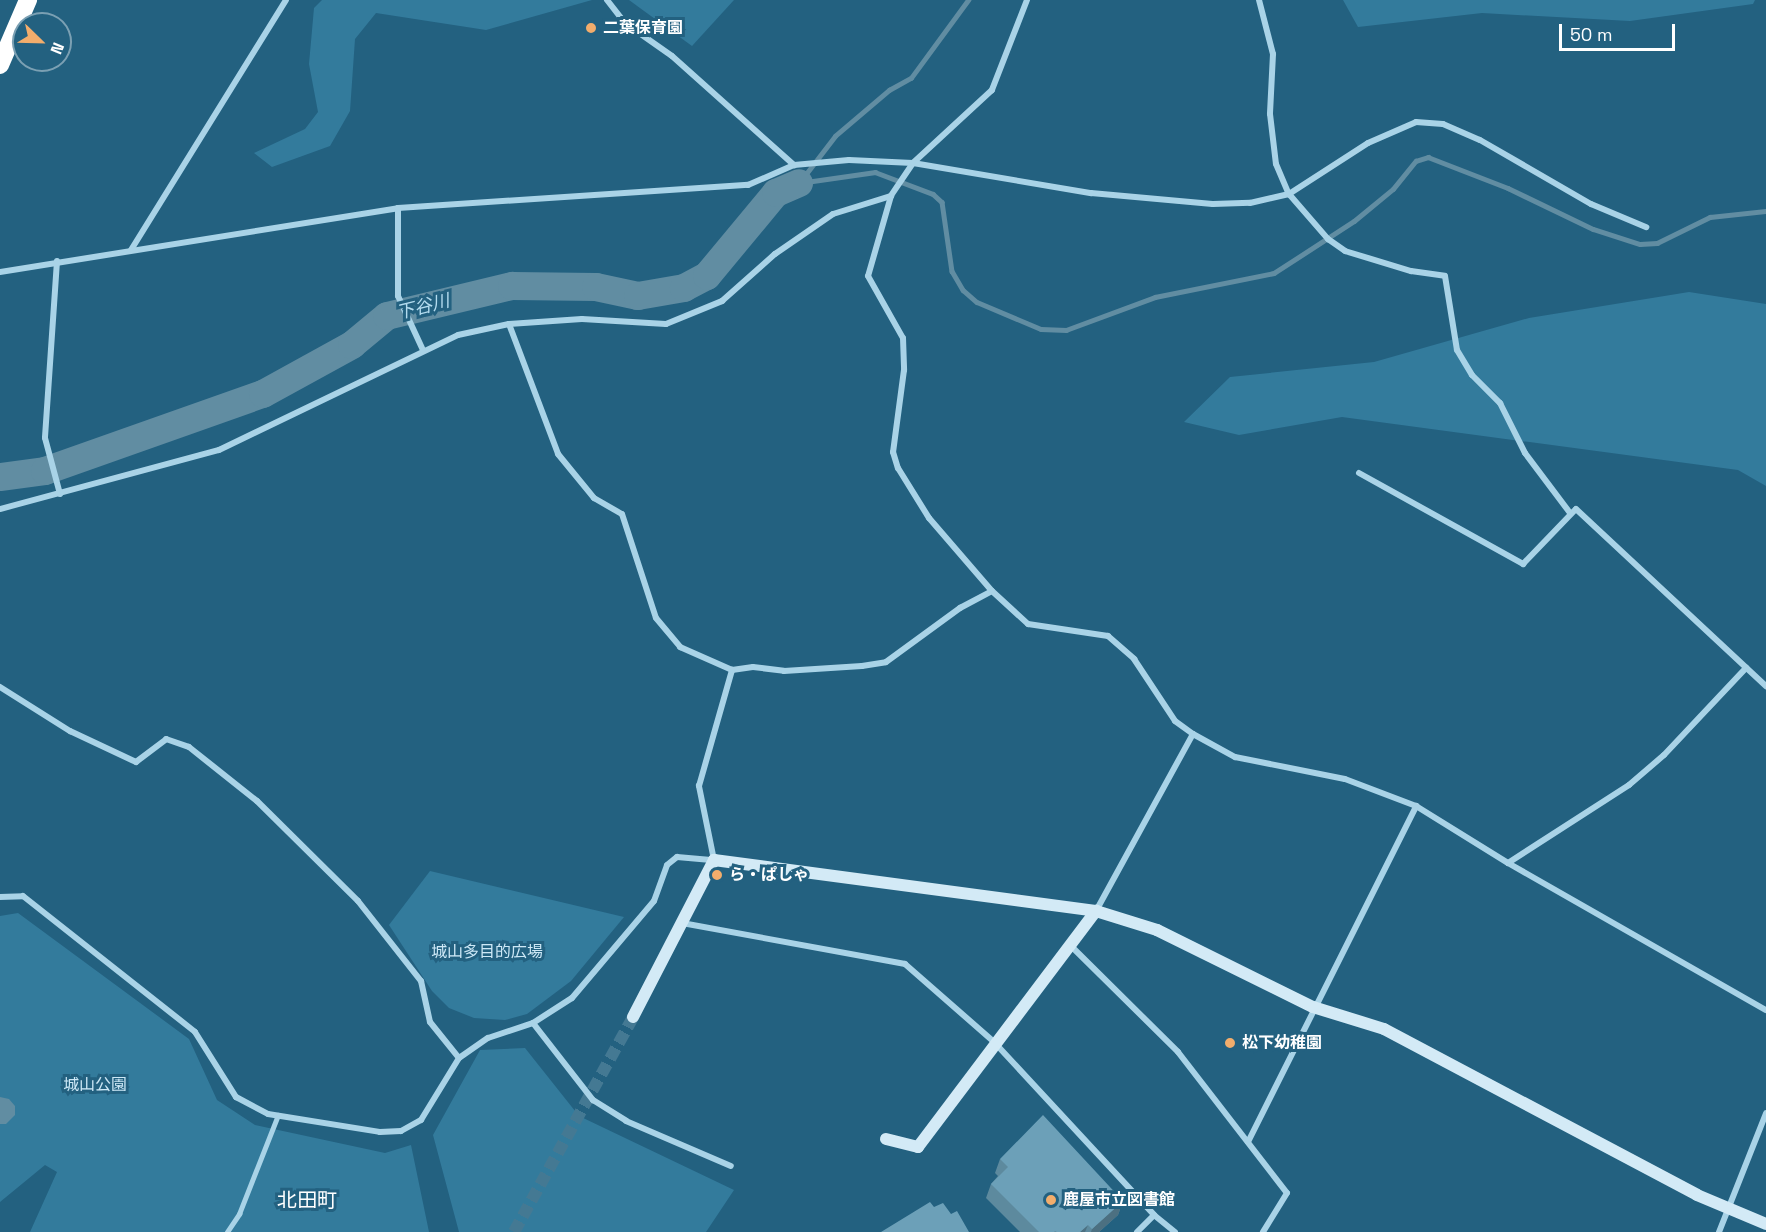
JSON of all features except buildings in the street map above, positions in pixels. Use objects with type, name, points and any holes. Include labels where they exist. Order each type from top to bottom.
[{"type":"highway","points":[[0,65],[28,0]]},
{"type":"street","points":[[131,249],[286,0]]},
{"type":"street","points":[[607,0],[625,23],[672,56],[794,165]]},
{"type":"street","points":[[1027,0],[992,90],[913,163],[891,196],[868,276],[903,338],[904,370],[892,452],[898,468],[929,518],[992,591],[1028,624],[1108,636],[1134,658],[1175,721],[1193,734],[1235,757],[1345,779],[1416,806],[1508,863],[1766,1010]]},
{"type":"street","points":[[1259,0],[1273,54],[1270,114],[1276,164],[1289,194],[1328,239],[1345,251],[1411,271],[1445,276],[1457,350],[1473,375],[1500,403],[1525,453],[1570,513]]},
{"type":"street","points":[[0,272],[398,207],[748,185],[794,165],[849,160],[913,163],[1091,193],[1213,204],[1250,203],[1289,194],[1402,126],[1443,124],[1480,140],[1591,204],[1646,227]]},
{"type":"street","points":[[0,509],[219,450],[458,335],[509,324],[582,319],[666,324],[722,301],[775,254],[833,214],[891,196]]},
{"type":"street","points":[[398,207],[398,296],[423,350]]},
{"type":"street","points":[[57,261],[45,438],[60,494]]},
{"type":"street","points":[[509,324],[558,454],[594,498],[622,514],[656,618],[680,647],[732,670],[886,662],[960,608],[992,591]]},
{"type":"street","points":[[1359,473],[1523,564],[1576,509],[1766,686]]},
{"type":"street","points":[[1508,863],[1629,785],[1664,755],[1746,668]]},
{"type":"street","points":[[633,1017],[714,860],[699,786],[732,670]]},
{"type":"street","points":[[0,687],[70,731],[136,762],[165,739],[189,747],[257,801],[358,901],[414,972],[421,981],[430,1022],[459,1058]]},
{"type":"street","points":[[886,1139],[918,1147],[994,1042],[1096,911],[1193,734]]},
{"type":"street","points":[[1248,1142],[1313,1007],[1416,806]]},
{"type":"street","points":[[0,897],[23,896],[195,1032],[236,1096],[278,1115],[380,1132],[401,1131],[421,1120],[459,1058],[488,1038],[533,1023],[572,998],[625,940],[654,902],[667,865],[677,857],[1096,911],[1157,930],[1313,1007],[1393,1034],[1729,1209],[1766,1224]]},
{"type":"street","points":[[681,923],[905,964],[994,1042],[1154,1215],[1175,1232]]},
{"type":"street","points":[[1070,945],[1178,1052],[1287,1193],[1263,1232]]},
{"type":"street","points":[[533,1023],[592,1100],[626,1121],[731,1166]]},
{"type":"street","points":[[1719,1232],[1766,1113]]},
{"type":"street","points":[[1137,1232],[1154,1215]]},
{"type":"lane","points":[[227,1232],[239,1214],[278,1115]]},
{"type":"green space","points":[[322,0],[592,0],[486,30],[376,13],[355,39],[350,111],[330,146],[272,167],[254,153],[305,129],[318,112],[309,64],[314,8]]},
{"type":"green space","points":[[629,0],[734,0],[692,46]]},
{"type":"green space","points":[[1343,0],[1755,0],[1753,4],[1630,21],[1482,13],[1358,27]]},
{"type":"green space","points":[[1689,292],[1766,304],[1766,486],[1738,470],[1342,417],[1239,435],[1184,422],[1230,377],[1374,362],[1529,318]]},
{"type":"green space","name":"城山多目的広場","points":[[430,871],[624,917],[571,981],[527,1014],[505,1020],[474,1018],[449,1008],[432,991],[389,925]]},
{"type":"green space","name":"城山公園","points":[[18,913],[189,1039],[217,1100],[255,1125],[385,1153],[411,1145],[429,1232],[30,1232],[57,1172],[45,1165],[0,1202],[0,916]]},
{"type":"green space","points":[[525,1048],[579,1116],[734,1190],[706,1232],[459,1232],[433,1135],[480,1050]]},
{"type":"shaded area","points":[[0,1097],[9,1099],[15,1106],[15,1115],[6,1124],[0,1124]]},
{"type":"waterway","points":[[799,183],[835,136],[889,90],[911,78],[968,0]]},
{"type":"waterway","points":[[799,183],[875,172],[933,194],[942,202],[952,271],[963,290],[977,302],[1041,329],[1066,330],[1155,297],[1274,273],[1354,221],[1393,189],[1416,161],[1428,157],[1508,188],[1593,229],[1640,244],[1657,243],[1710,217],[1766,211]]},
{"type":"waterway","name":"下谷川","points":[[0,477],[45,471],[263,394],[352,345],[387,316],[512,286],[596,287],[638,296],[684,288],[707,276],[776,193],[799,183]]},
{"type":"tunnel","points":[[514,1232],[633,1017]]},
{"type":"place","name":"二葉保育園","points":[[591,28]]},
{"type":"place","name":"ら・ぱしゃ","points":[[717,875]]},
{"type":"place","name":"松下幼稚園","points":[[1230,1043]]},
{"type":"place","name":"鹿屋市立図書館","points":[[1051,1200]]},
{"type":"district","name":"北田町","points":[[307,1200]]}]
